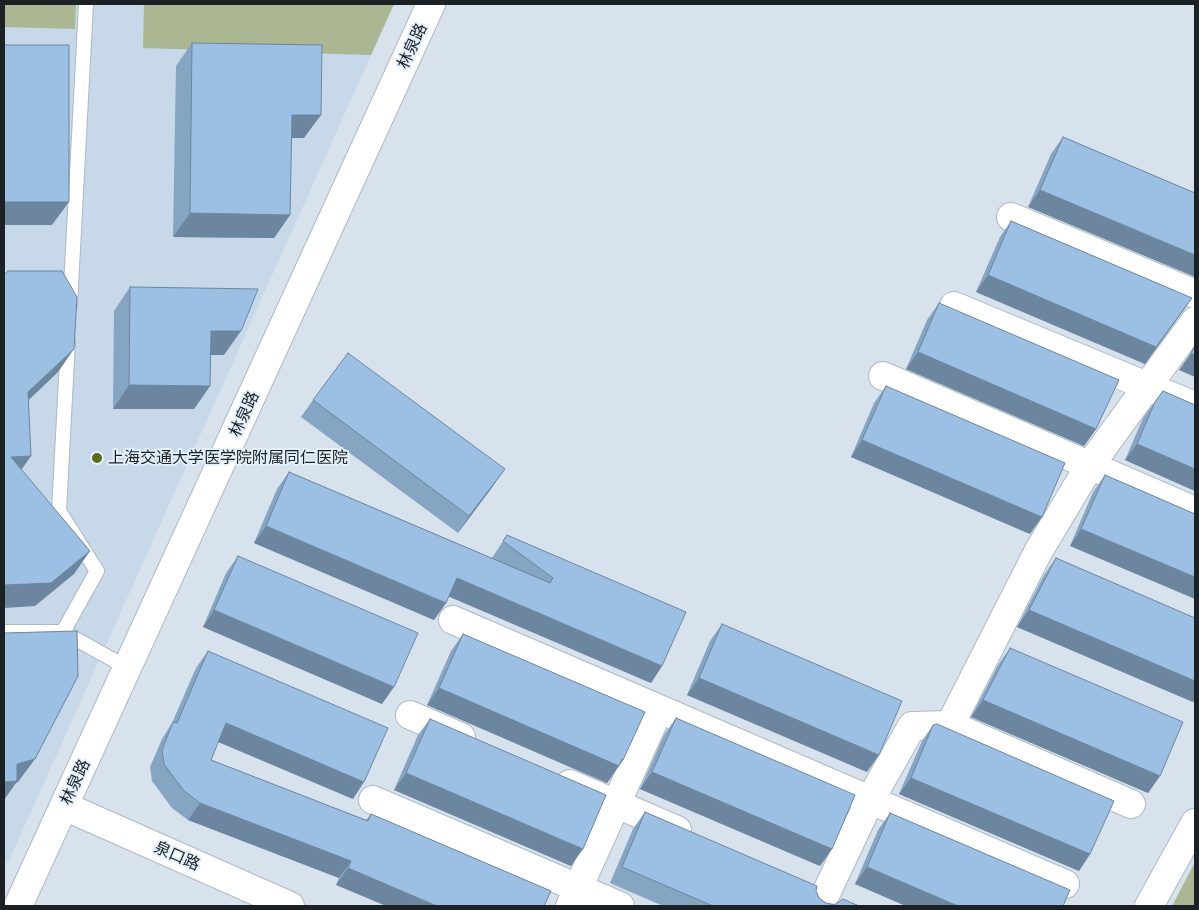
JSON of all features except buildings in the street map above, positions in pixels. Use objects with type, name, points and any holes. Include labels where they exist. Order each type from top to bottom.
[{"type":"street","name":"林泉路","points":[[18,906],[431,4]]},
{"type":"street","points":[[1011,217],[1195,294]]},
{"type":"street","points":[[954,306],[1195,406]]},
{"type":"street","points":[[950,725],[1038,552],[1090,466],[1195,321]]},
{"type":"street","points":[[883,376],[1195,511]]},
{"type":"street","points":[[1038,552],[1064,564]]},
{"type":"street","points":[[453,620],[1064,884]]},
{"type":"street","points":[[991,642],[1018,654]]},
{"type":"street","points":[[574,897],[659,709]]},
{"type":"street","points":[[410,715],[482,746]]},
{"type":"street","points":[[825,897],[870,800],[912,726],[950,725],[1131,804]]},
{"type":"street","points":[[545,773],[698,839]]},
{"type":"street","points":[[373,800],[574,897],[620,906]]},
{"type":"street","name":"泉口路","points":[[64,806],[290,906]]},
{"type":"street","points":[[1149,906],[1195,823]]},
{"type":"lane","points":[[63,632],[97,571],[59,511],[86,4]]},
{"type":"lane","points":[[4,632],[63,632],[128,668]]},
{"type":"shaded area","name":"上海交通大学医学院附属同仁医院","points":[[4,4],[394,4],[8,863],[4,861]]},
{"type":"green space","points":[[4,4],[76,4],[75,29],[4,27]]},
{"type":"green space","points":[[144,4],[394,4],[371,55],[143,48]]},
{"type":"green space","points":[[1195,862],[1195,906],[1172,906]]},
{"type":"place","name":"上海交通大学医学院附属同仁医院","points":[[97,458]]}]
